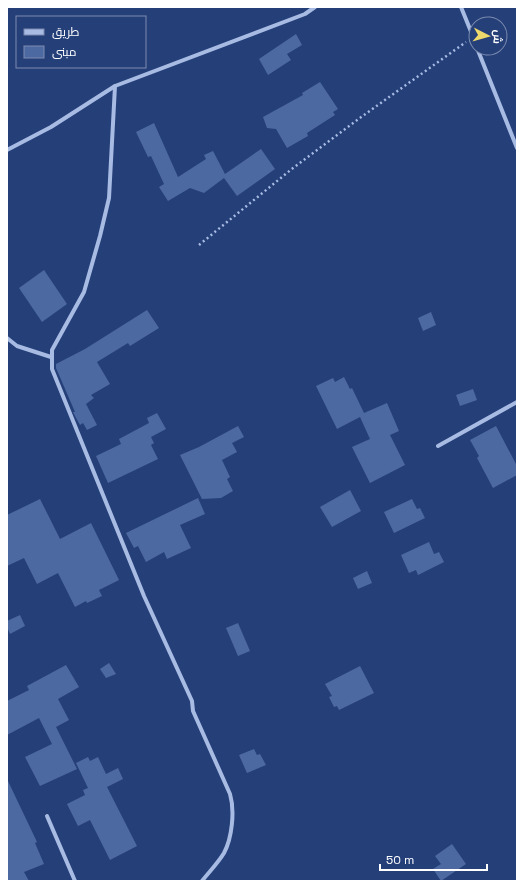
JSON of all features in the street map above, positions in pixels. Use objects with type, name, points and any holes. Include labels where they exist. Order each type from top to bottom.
[{"type":"street","points":[[7,150],[51,127],[115,86],[305,14],[315,7]]},
{"type":"street","points":[[461,7],[468,24]]},
{"type":"street","points":[[481,56],[517,148]]},
{"type":"street","points":[[115,86],[109,198],[100,236],[84,292],[52,350],[50,357],[52,369],[144,596],[192,701],[193,711],[232,800],[233,821],[224,852],[202,881]]},
{"type":"street","points":[[7,338],[17,346],[50,357]]},
{"type":"street","points":[[438,446],[517,402]]},
{"type":"street","points":[[47,816],[75,881]]},
{"type":"path","points":[[199,245],[293,168],[468,41]]},
{"type":"building","points":[[296,34],[302,45],[287,54],[291,60],[268,75],[259,59]]},
{"type":"building","points":[[320,82],[338,109],[333,112],[335,115],[307,133],[308,136],[287,148],[276,129],[267,128],[263,117],[303,95],[302,93]]},
{"type":"building","points":[[154,123],[178,177],[206,159],[204,155],[213,151],[225,174],[261,149],[275,169],[237,196],[224,178],[204,193],[190,188],[168,201],[159,187],[164,184],[151,156],[148,157],[136,132]]},
{"type":"building","points":[[44,270],[67,304],[42,322],[19,288]]},
{"type":"building","points":[[147,310],[159,328],[130,346],[128,343],[97,362],[110,384],[91,395],[94,398],[86,404],[97,425],[87,430],[83,423],[80,425],[73,412],[75,412],[56,368],[56,364],[85,349]]},
{"type":"building","points":[[431,312],[436,325],[423,331],[418,318]]},
{"type":"building","points":[[344,377],[350,389],[352,388],[364,413],[387,403],[399,431],[390,435],[405,465],[370,483],[352,447],[370,439],[360,417],[337,429],[316,386],[333,378],[335,382]]},
{"type":"building","points":[[473,389],[477,400],[460,406],[456,395]]},
{"type":"building","points":[[157,413],[166,429],[151,437],[154,443],[151,445],[158,459],[108,483],[96,456],[121,444],[119,439],[149,423],[147,418]]},
{"type":"building","points":[[238,426],[244,437],[232,443],[237,452],[222,460],[230,477],[227,479],[233,491],[221,498],[202,499],[180,455],[199,447]]},
{"type":"building","points":[[496,426],[517,466],[517,475],[493,488],[477,458],[479,456],[470,440]]},
{"type":"building","points":[[350,490],[361,511],[332,527],[320,507]]},
{"type":"building","points":[[198,498],[205,514],[180,525],[191,548],[167,559],[164,552],[146,562],[138,546],[134,548],[126,533]]},
{"type":"building","points":[[40,499],[60,539],[91,523],[119,580],[99,590],[102,596],[87,603],[86,601],[75,607],[58,573],[37,584],[24,558],[7,566],[7,515]]},
{"type":"building","points":[[412,499],[417,509],[420,508],[425,518],[394,533],[384,512]]},
{"type":"building","points":[[429,542],[434,554],[439,552],[444,562],[418,575],[416,570],[409,573],[401,555]]},
{"type":"building","points":[[367,571],[372,583],[358,589],[353,578]]},
{"type":"building","points":[[20,615],[25,626],[10,634],[7,627],[7,621]]},
{"type":"building","points":[[238,623],[250,651],[238,656],[226,628]]},
{"type":"building","points":[[109,663],[116,674],[106,678],[100,669]]},
{"type":"building","points":[[66,665],[79,687],[58,699],[69,720],[56,727],[77,769],[40,786],[25,757],[52,744],[39,718],[7,735],[7,701],[29,690],[27,686]]},
{"type":"building","points":[[360,666],[374,693],[339,710],[337,706],[334,707],[329,697],[332,696],[325,684]]},
{"type":"building","points":[[254,749],[257,755],[260,754],[266,765],[247,773],[239,755]]},
{"type":"building","points":[[88,757],[90,761],[98,757],[106,774],[118,768],[123,779],[107,787],[137,846],[110,860],[90,820],[78,826],[67,804],[85,795],[83,790],[88,788],[76,763]]},
{"type":"building","points":[[7,779],[37,842],[35,843],[44,864],[24,872],[29,881],[7,881]]},
{"type":"building","points":[[452,844],[466,864],[441,881],[433,869],[441,864],[435,856]]}]
